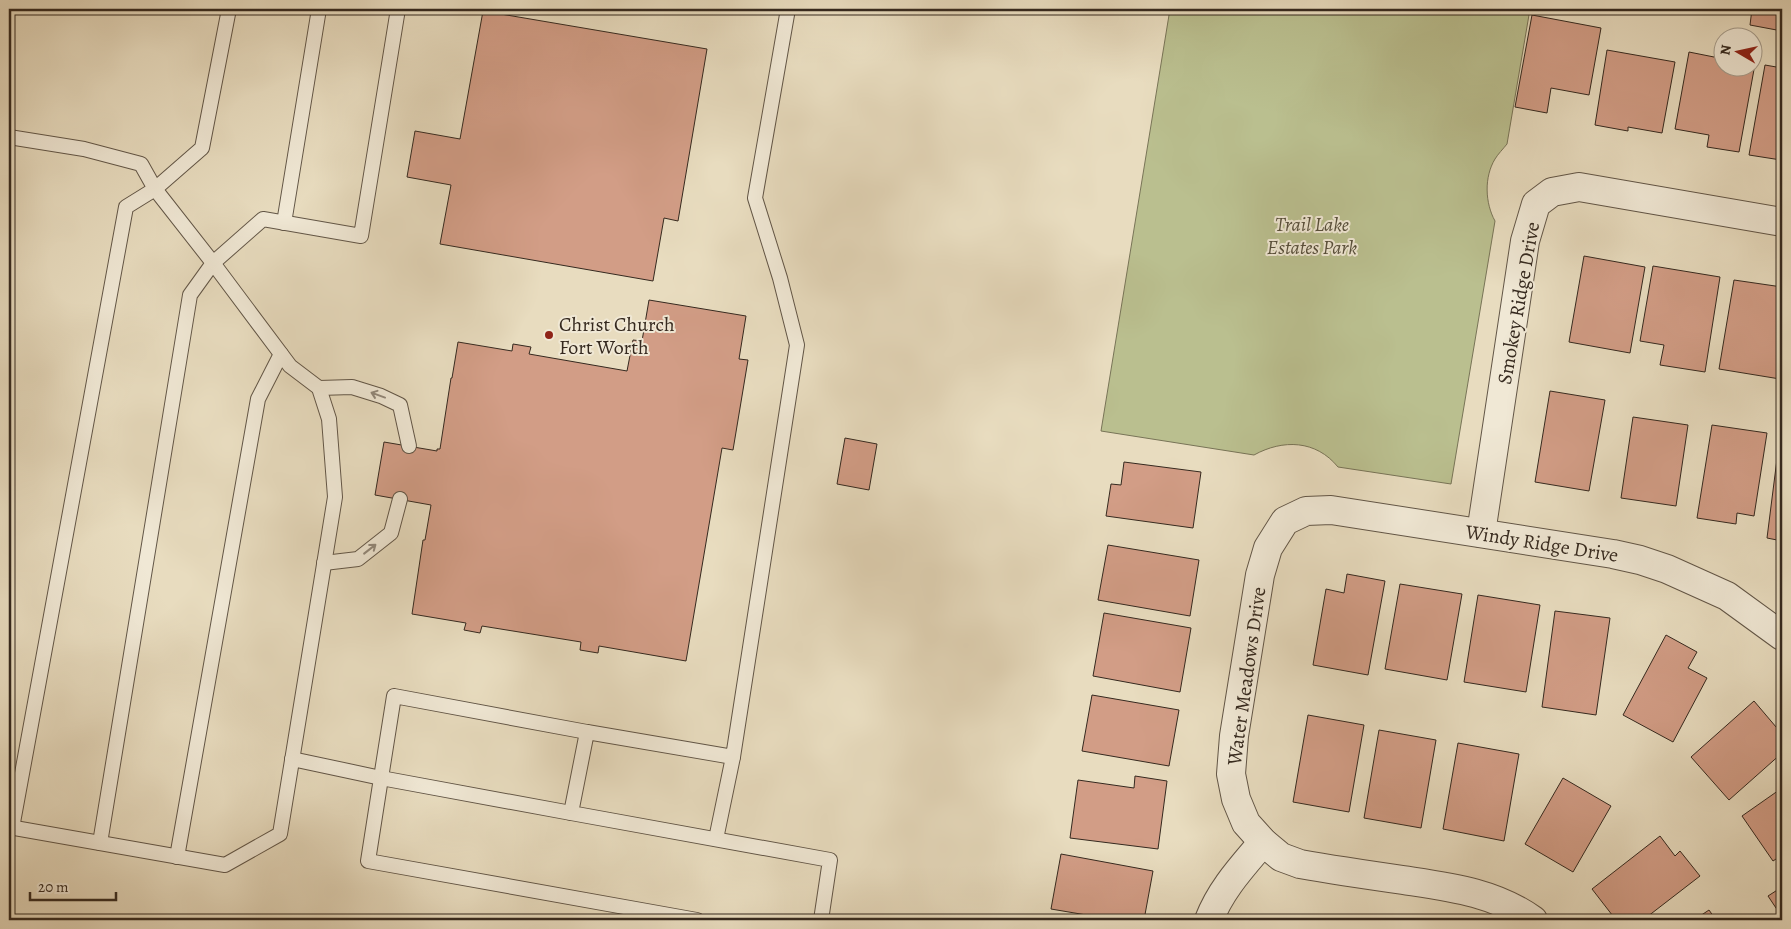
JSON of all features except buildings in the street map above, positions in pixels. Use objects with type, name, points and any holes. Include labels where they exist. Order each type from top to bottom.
[{"type":"street","name":"Smokey Ridge Drive","points":[[1481,533],[1525,241],[1536,204],[1552,192],[1579,187],[1782,222]]},
{"type":"street","name":"Windy Ridge Drive","points":[[1285,521],[1306,510],[1352,512],[1612,554],[1667,569],[1726,596],[1782,636]]},
{"type":"street","name":"Water Meadows Drive","points":[[1285,521],[1268,548],[1260,575],[1234,736],[1231,774],[1236,799],[1246,823],[1263,842],[1281,856],[1300,864],[1464,889],[1496,899],[1519,910],[1533,920]]},
{"type":"street","points":[[1210,920],[1214,908],[1228,883],[1263,842]]},
{"type":"lane","points":[[9,137],[84,149],[141,164],[155,189],[290,366],[319,388],[329,419],[335,497],[280,834],[225,865],[10,828],[126,207],[155,189],[202,148],[229,9]]},
{"type":"lane","points":[[284,223],[319,9]]},
{"type":"lane","points":[[100,843],[190,295],[213,263],[263,219],[361,236],[398,9]]},
{"type":"lane","points":[[716,839],[733,757],[797,345],[780,278],[756,198],[788,9]]},
{"type":"lane","points":[[177,857],[258,399],[281,354]]},
{"type":"lane","points":[[319,388],[352,386],[400,405],[409,446]]},
{"type":"lane","points":[[324,563],[358,559],[391,533],[400,499]]},
{"type":"lane","points":[[697,920],[368,861],[394,696],[733,757]]},
{"type":"lane","points":[[571,813],[587,732]]},
{"type":"lane","points":[[292,759],[381,778],[830,860],[821,920]]},
{"type":"green space","name":"Trail Lake Estates Park","points":[[1170,9],[1530,9],[1507,144],[1495,159],[1489,174],[1487,190],[1489,206],[1495,221],[1451,484],[1338,467],[1320,451],[1299,445],[1276,446],[1254,455],[1101,431]]},
{"type":"place","name":"Christ Church Fort Worth","points":[[549,335]]}]
